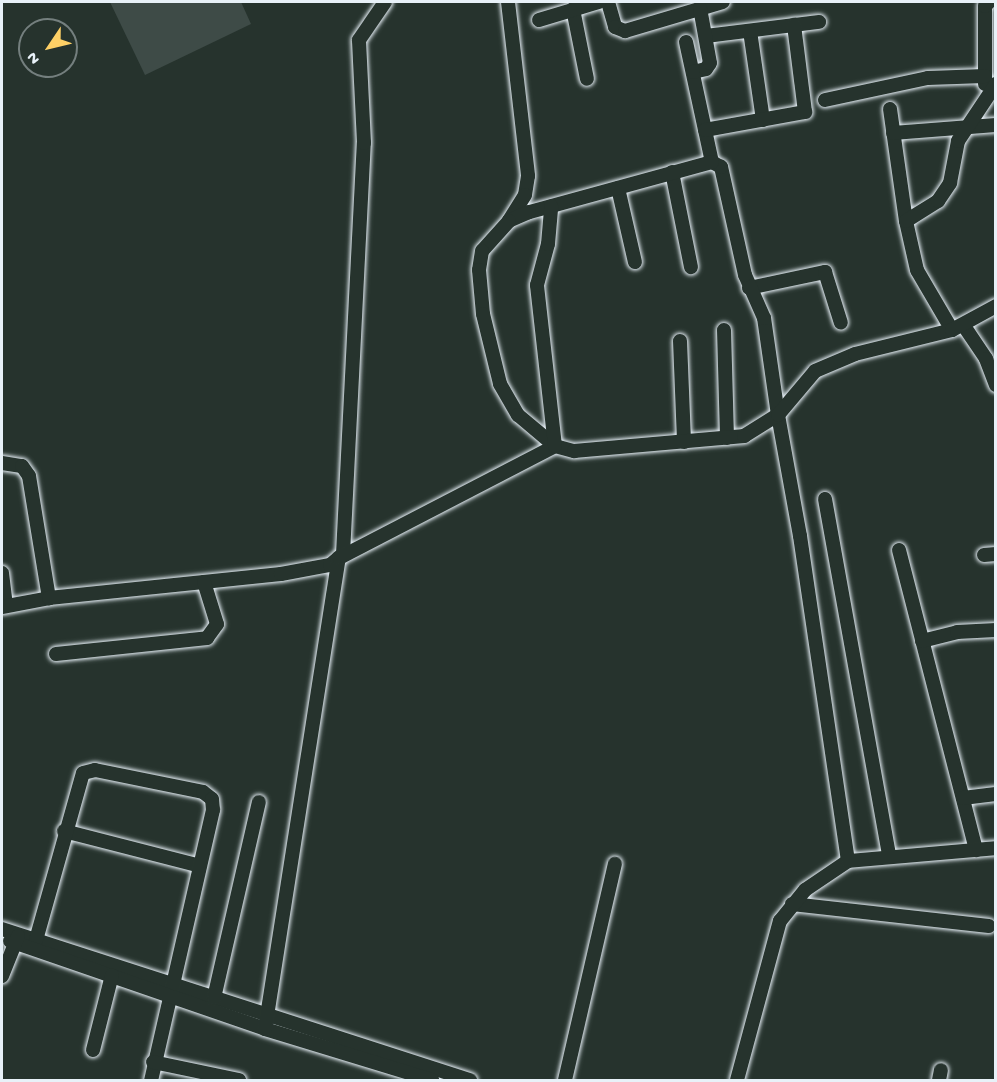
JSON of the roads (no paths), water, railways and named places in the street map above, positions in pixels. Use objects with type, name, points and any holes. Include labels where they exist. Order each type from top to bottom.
[{"type":"street","points":[[2,573],[4,606],[49,598],[281,574],[330,565],[343,554],[364,143],[359,40],[383,2]]},
{"type":"street","points":[[508,2],[528,177],[525,195],[509,221],[482,251],[478,270],[489,347],[500,384],[518,415],[555,446],[590,452],[727,438],[754,432],[778,415],[803,381],[835,362],[958,328],[996,306]]},
{"type":"street","points":[[539,20],[598,2]]},
{"type":"street","points":[[608,2],[618,31],[723,2]]},
{"type":"street","points":[[906,221],[938,201],[950,183],[954,153],[967,125],[985,96],[990,80],[985,6],[989,2]]},
{"type":"street","points":[[693,72],[710,67],[700,8]]},
{"type":"street","points":[[573,9],[586,79]]},
{"type":"street","points":[[706,36],[819,22]]},
{"type":"street","points":[[705,130],[801,113],[806,109],[794,25]]},
{"type":"street","points":[[750,31],[763,120]]},
{"type":"street","points":[[686,42],[712,162]]},
{"type":"street","points":[[825,100],[928,78],[990,80]]},
{"type":"street","points":[[890,109],[906,221],[917,270],[958,328],[986,359],[996,385]]},
{"type":"street","points":[[893,133],[996,124]]},
{"type":"street","points":[[509,221],[551,206],[712,162],[717,163],[724,174],[749,288],[764,318],[848,861]]},
{"type":"street","points":[[672,172],[691,267]]},
{"type":"street","points":[[618,188],[634,262]]},
{"type":"street","points":[[551,206],[549,237],[537,285],[555,446]]},
{"type":"street","points":[[749,288],[825,272],[842,323]]},
{"type":"street","points":[[724,330],[727,438]]},
{"type":"street","points":[[680,341],[684,442]]},
{"type":"street","points":[[339,558],[555,446]]},
{"type":"street","points":[[2,463],[22,466],[29,476],[49,598]]},
{"type":"street","points":[[825,499],[889,856]]},
{"type":"street","points":[[899,550],[963,798],[973,850]]},
{"type":"street","points":[[266,1023],[339,558]]},
{"type":"street","points":[[56,654],[207,638],[217,624],[204,582]]},
{"type":"street","points":[[922,640],[957,632],[996,630]]},
{"type":"street","points":[[36,940],[64,831],[83,773],[95,770],[203,792],[212,799],[213,810],[153,1062],[151,1080]]},
{"type":"street","points":[[963,798],[996,794]]},
{"type":"street","points":[[214,998],[259,802]]},
{"type":"street","points":[[64,831],[200,866]]},
{"type":"street","points":[[737,1080],[780,921],[805,890],[848,861],[996,848]]},
{"type":"street","points":[[565,1080],[615,864]]},
{"type":"street","points":[[792,904],[989,926]]},
{"type":"street","points":[[2,929],[17,939],[111,975],[214,998],[228,1010]]},
{"type":"street","points":[[2,939],[36,940],[228,1010],[432,1080]]},
{"type":"street","points":[[2,976],[17,939]]},
{"type":"street","points":[[93,1050],[111,975]]},
{"type":"street","points":[[266,1023],[470,1080]]},
{"type":"street","points":[[153,1062],[238,1080]]}]
